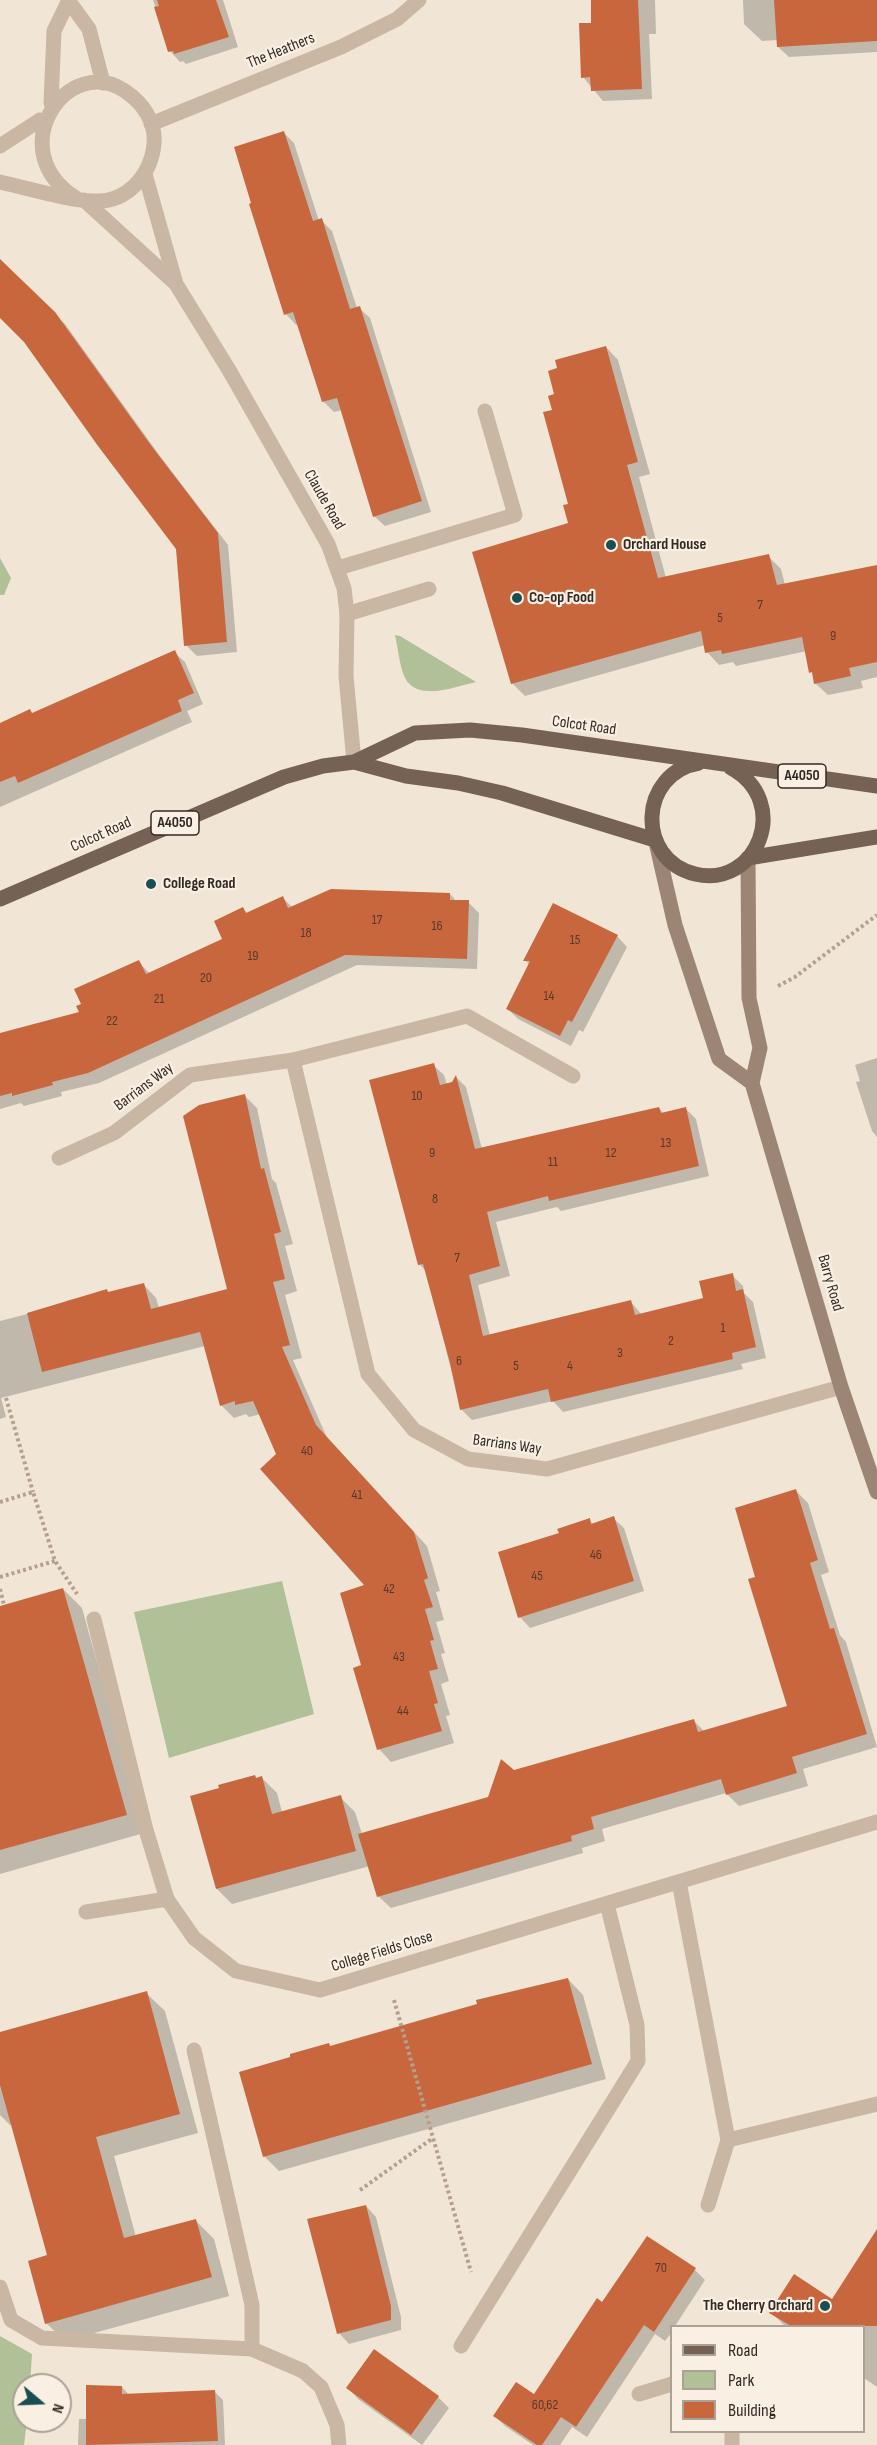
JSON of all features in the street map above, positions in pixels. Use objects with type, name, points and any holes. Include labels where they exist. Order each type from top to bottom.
[{"type":"main road","name":"Colcot Road","points":[[0,899],[284,777],[323,766],[354,762],[415,733],[470,730],[522,735],[877,786]]},
{"type":"main road","name":"Colcot Road","points":[[354,762],[406,776],[458,783],[502,793],[655,840],[652,822],[653,804],[661,787],[674,774],[689,765],[708,762]]},
{"type":"main road","name":"Colcot Road","points":[[726,765],[749,781],[763,805],[764,825],[759,843],[748,858]]},
{"type":"main road","points":[[655,840],[665,856],[679,868],[696,874],[715,875],[733,870],[748,858],[877,837]]},
{"type":"street","name":"The Heathers","points":[[151,124],[341,47],[397,19],[419,0]]},
{"type":"street","points":[[51,103],[54,31],[68,1],[89,28],[103,83]]},
{"type":"street","points":[[0,182],[80,199],[95,202],[114,199],[132,189],[145,174],[153,156],[154,136],[150,117],[138,101],[122,89],[103,83],[84,84],[65,91],[51,103],[40,120],[36,138],[38,158],[46,175],[59,189],[80,199]]},
{"type":"street","points":[[0,146],[40,120]]},
{"type":"street","name":"Claude Road","points":[[145,174],[176,284],[235,380],[328,544],[338,568],[344,588],[347,614],[346,676],[354,762]]},
{"type":"street","name":"Claude Road","points":[[80,199],[176,284]]},
{"type":"street","points":[[338,568],[515,515],[485,411]]},
{"type":"street","points":[[347,614],[429,589]]},
{"type":"street","points":[[655,840],[675,925],[719,1059],[752,1083]]},
{"type":"street","name":"Barry Road","points":[[748,858],[750,999],[760,1048],[752,1083],[841,1387],[877,1492]]},
{"type":"street","name":"Barrians Way","points":[[59,1158],[114,1133],[190,1075],[293,1060],[467,1016],[573,1076]]},
{"type":"street","name":"Barrians Way","points":[[293,1060],[368,1374],[414,1430],[468,1459],[547,1468],[841,1387]]},
{"type":"street","name":"College Fields Close","points":[[94,1619],[146,1830],[167,1899],[194,1938],[236,1971],[320,1990],[877,1822]]},
{"type":"street","points":[[679,1882],[728,2140],[708,2205]]},
{"type":"street","points":[[86,1912],[167,1899]]},
{"type":"street","points":[[460,2346],[638,2061],[637,2025],[607,1904]]},
{"type":"street","points":[[194,2050],[252,2305],[252,2349]]},
{"type":"street","points":[[728,2140],[877,2104]]},
{"type":"street","points":[[0,2287],[11,2320],[42,2337],[252,2349],[303,2371],[321,2387],[337,2425],[339,2445]]},
{"type":"street","points":[[639,2394],[670,2385]]},
{"type":"path","points":[[750,999],[795,977],[877,915]]},
{"type":"path","points":[[6,1398],[55,1561],[94,1619]]},
{"type":"path","points":[[0,1502],[33,1492]]},
{"type":"path","points":[[0,1577],[55,1561]]},
{"type":"path","points":[[0,1589],[4,1605]]},
{"type":"path","points":[[386,1970],[482,2311]]},
{"type":"path","points":[[360,2190],[433,2138]]},
{"type":"green space","points":[[0,558],[11,578],[4,595],[0,595]]},
{"type":"green space","points":[[395,635],[476,682],[446,690],[425,691],[416,688],[408,682],[403,673]]},
{"type":"green space","points":[[282,1581],[314,1714],[169,1758],[134,1612]]},
{"type":"green space","points":[[0,2336],[32,2354],[31,2373],[12,2373],[12,2433],[26,2433],[24,2445],[0,2445]]},
{"type":"building","points":[[157,0],[216,0],[229,37],[174,54],[173,51],[168,52],[154,7],[159,6]]},
{"type":"building","points":[[591,0],[638,0],[642,89],[591,91],[590,77],[581,78],[579,23],[591,23]]},
{"type":"building","points":[[774,0],[877,0],[877,41],[777,47]]},
{"type":"building","points":[[284,131],[313,221],[322,218],[350,309],[360,306],[422,501],[373,517],[337,398],[322,402],[293,312],[284,315],[249,204],[251,203],[234,147]]},
{"type":"building","points":[[0,259],[55,312],[150,444],[218,533],[227,642],[184,646],[176,549],[98,446],[24,342],[0,318]]},
{"type":"building","points":[[606,346],[638,462],[627,465],[658,578],[769,554],[777,585],[877,565],[877,662],[849,668],[851,676],[814,684],[812,672],[809,673],[802,637],[722,654],[721,650],[705,653],[701,631],[511,684],[472,552],[568,523],[563,505],[568,504],[543,412],[552,410],[548,396],[554,394],[548,371],[557,368],[555,360]]},
{"type":"building","points":[[175,650],[194,693],[178,700],[182,711],[18,783],[15,776],[0,782],[0,723],[30,709],[32,713]]},
{"type":"building","points":[[331,889],[450,893],[450,900],[469,900],[467,959],[345,955],[88,1073],[52,1082],[53,1085],[12,1096],[12,1093],[0,1096],[0,1033],[79,1012],[76,1006],[81,1004],[74,989],[139,960],[146,974],[222,939],[214,921],[243,907],[246,913],[283,896],[288,908]]},
{"type":"building","points":[[553,903],[618,935],[572,1022],[568,1020],[560,1036],[506,1009],[530,961],[523,961]]},
{"type":"building","points":[[434,1063],[440,1085],[452,1082],[456,1075],[475,1149],[659,1107],[661,1113],[686,1107],[699,1166],[549,1201],[548,1196],[487,1212],[500,1266],[469,1275],[483,1336],[631,1300],[635,1315],[703,1298],[699,1281],[733,1273],[736,1291],[743,1289],[756,1347],[732,1353],[733,1359],[551,1402],[548,1389],[460,1410],[450,1363],[423,1264],[418,1265],[369,1080]]},
{"type":"building","points":[[245,1094],[261,1169],[264,1168],[281,1232],[274,1234],[285,1279],[273,1282],[290,1345],[282,1347],[316,1425],[414,1532],[428,1578],[424,1580],[433,1607],[425,1609],[434,1640],[430,1641],[438,1669],[429,1671],[438,1703],[434,1704],[442,1731],[377,1750],[353,1668],[361,1665],[340,1593],[364,1585],[260,1469],[276,1454],[253,1401],[235,1405],[235,1401],[220,1406],[200,1332],[42,1372],[27,1313],[107,1289],[108,1292],[144,1283],[151,1309],[227,1289],[183,1116],[199,1105]]},
{"type":"building","points":[[796,1489],[818,1560],[810,1563],[830,1629],[834,1628],[867,1734],[792,1757],[797,1773],[726,1795],[721,1779],[591,1817],[594,1829],[571,1836],[572,1841],[377,1897],[358,1834],[488,1797],[501,1759],[514,1770],[694,1719],[698,1732],[787,1706],[748,1579],[755,1577],[735,1508]]},
{"type":"building","points":[[614,1516],[634,1581],[518,1618],[498,1552],[559,1533],[557,1529],[590,1518],[591,1524]]},
{"type":"building","points":[[63,1588],[127,1815],[0,1850],[0,1606]]},
{"type":"building","points":[[255,1775],[256,1778],[262,1776],[272,1814],[341,1795],[356,1851],[216,1889],[190,1796],[219,1788],[218,1785]]},
{"type":"building","points":[[568,1978],[592,2064],[263,2157],[239,2072],[290,2057],[290,2054],[329,2043],[330,2046],[477,2004],[476,2000]]},
{"type":"building","points":[[147,1991],[180,2114],[96,2137],[124,2238],[196,2219],[212,2277],[45,2324],[28,2261],[47,2255],[0,2085],[0,2032]]},
{"type":"building","points":[[366,2205],[391,2306],[391,2320],[337,2334],[307,2219]]},
{"type":"building","name":"The Cherry Orchard","points":[[877,2229],[877,2326],[789,2325],[769,2313],[794,2274],[832,2299]]},
{"type":"building","points":[[647,2236],[696,2268],[654,2332],[644,2325],[576,2427],[561,2417],[542,2445],[537,2445],[493,2416],[516,2382],[534,2394],[597,2298],[602,2302]]},
{"type":"building","points":[[374,2349],[439,2396],[411,2435],[346,2388]]},
{"type":"building","points":[[86,2385],[122,2386],[122,2394],[215,2390],[218,2441],[86,2445]]},
{"type":"place","name":"Orchard House","points":[[611,545]]},
{"type":"place","name":"Co-op Food","points":[[517,598]]},
{"type":"place","name":"College Road","points":[[151,884]]},
{"type":"place","name":"The Cherry Orchard","points":[[825,2306]]}]
